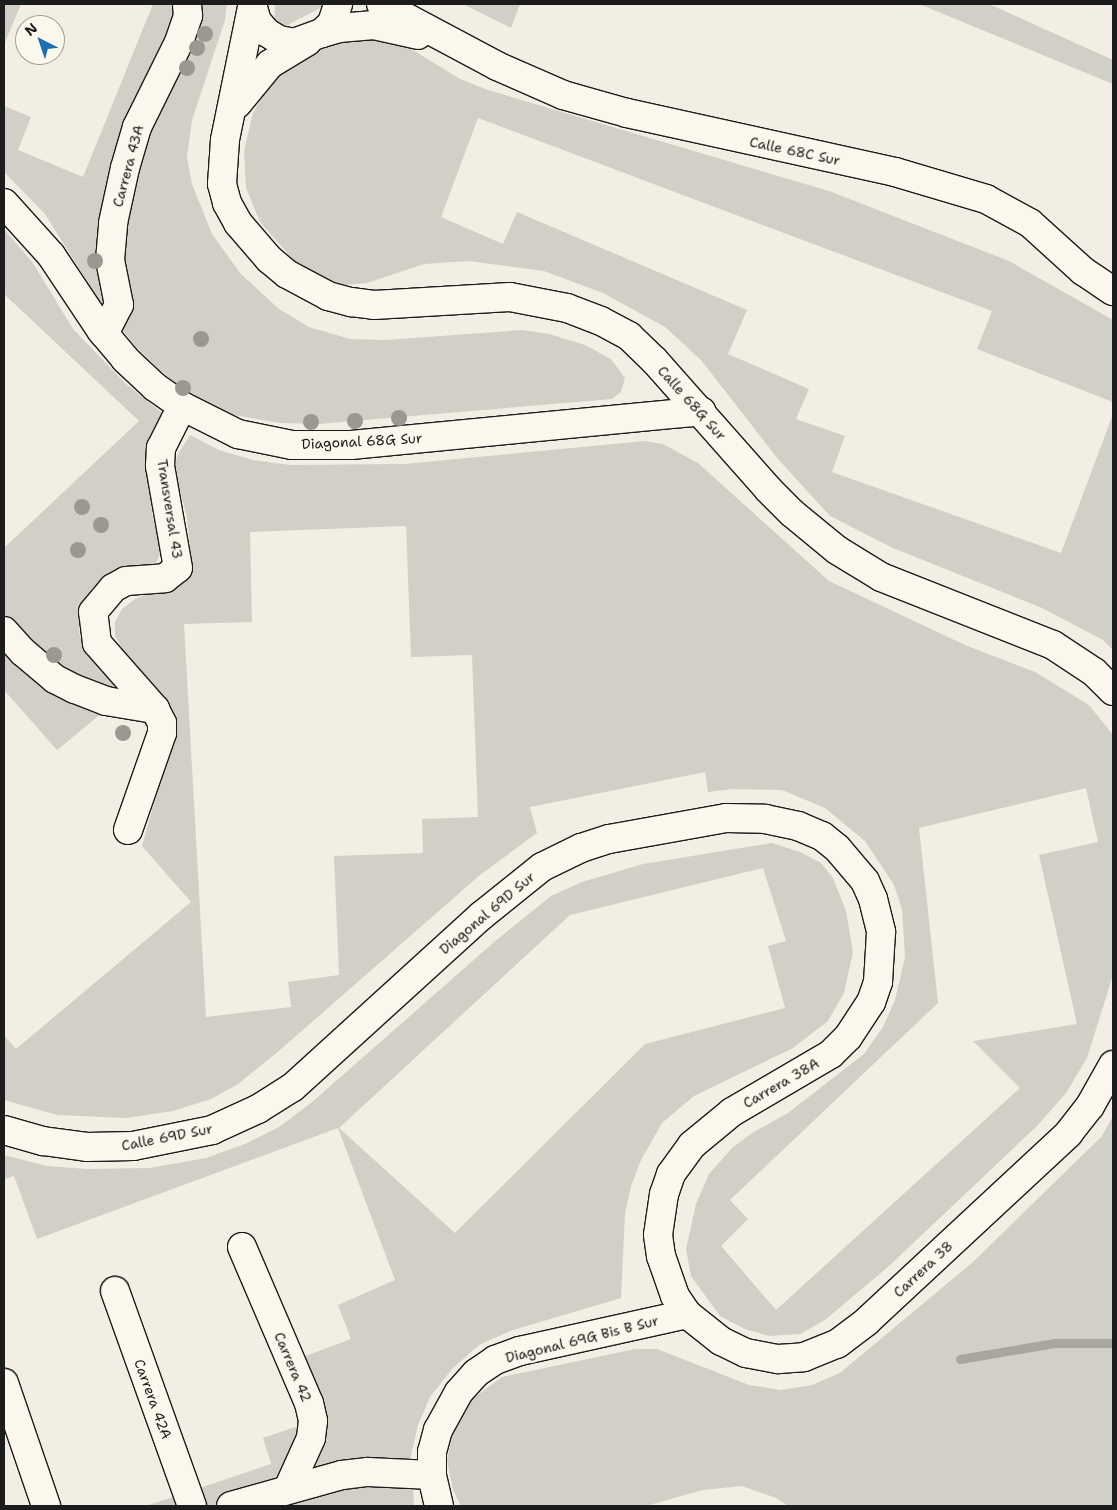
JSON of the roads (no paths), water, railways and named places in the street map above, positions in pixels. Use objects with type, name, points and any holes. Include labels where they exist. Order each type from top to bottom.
[{"type":"street","name":"Carrera 43A","points":[[104,334],[118,305],[110,260],[113,223],[124,168],[137,127],[179,42],[188,16],[187,4]]},
{"type":"street","points":[[229,119],[253,81],[270,64],[315,37],[332,23],[338,4]]},
{"type":"street","name":"Calle 68C Sur","points":[[381,4],[458,46],[535,83],[573,98],[757,143],[895,172],[986,199],[1030,222],[1084,271],[1113,291]]},
{"type":"street","points":[[252,5],[266,32],[280,40],[294,43],[315,37]]},
{"type":"street","name":"Calle 68G Sur","points":[[252,5],[229,119],[222,161],[222,184],[227,203],[238,223],[269,259],[287,274],[328,296],[351,302],[374,305],[510,297],[550,303],[601,320],[635,342],[792,513],[859,566],[942,603],[1053,645],[1094,672],[1113,690]]},
{"type":"street","name":"Calle 68C Sur","points":[[315,37],[338,28],[374,25],[458,46]]},
{"type":"street","name":"Diagonal 68G Sur","points":[[4,203],[51,255],[104,334],[143,377],[182,406],[238,434],[316,446],[701,412]]},
{"type":"street","name":"Transversal 43","points":[[128,830],[162,733],[162,723],[155,709],[97,643],[93,612],[113,588],[126,581],[165,578],[178,568],[160,466],[161,448],[182,406]]},
{"type":"street","points":[[4,631],[29,658],[55,679],[106,701],[155,709]]},
{"type":"street","name":"Diagonal 69D Sur","points":[[293,1087],[515,887],[542,867],[581,848],[609,840],[726,818],[766,819],[798,826],[822,836],[837,848]]},
{"type":"street","name":"Carrera 38A","points":[[686,1314],[672,1288],[661,1256],[658,1236],[664,1194],[671,1174],[692,1145],[732,1112],[831,1054],[848,1037],[871,1002],[878,982],[881,932],[873,898],[865,880],[837,848]]},
{"type":"street","name":"Carrera 38","points":[[686,1314],[721,1341],[746,1353],[778,1359],[804,1357],[837,1344],[867,1321],[1068,1134],[1090,1106],[1113,1065]]},
{"type":"street","name":"Calle 69D Sur","points":[[4,1130],[43,1141],[86,1147],[133,1146],[212,1130],[258,1109],[293,1087]]},
{"type":"street","name":"Carrera 42","points":[[242,1247],[309,1403],[313,1421],[311,1438],[288,1489]]},
{"type":"street","name":"Carrera 42A","points":[[114,1291],[192,1506]]},
{"type":"street","name":"Diagonal 69G Bis B Sur","points":[[439,1506],[432,1476],[432,1452],[446,1412],[476,1374],[495,1360],[520,1351],[686,1314]]},
{"type":"street","points":[[4,1383],[46,1506]]},
{"type":"street","points":[[231,1506],[288,1489],[368,1472],[432,1476]]},
{"type":"waterway","points":[[960,1359],[1055,1343],[1113,1343]]}]
